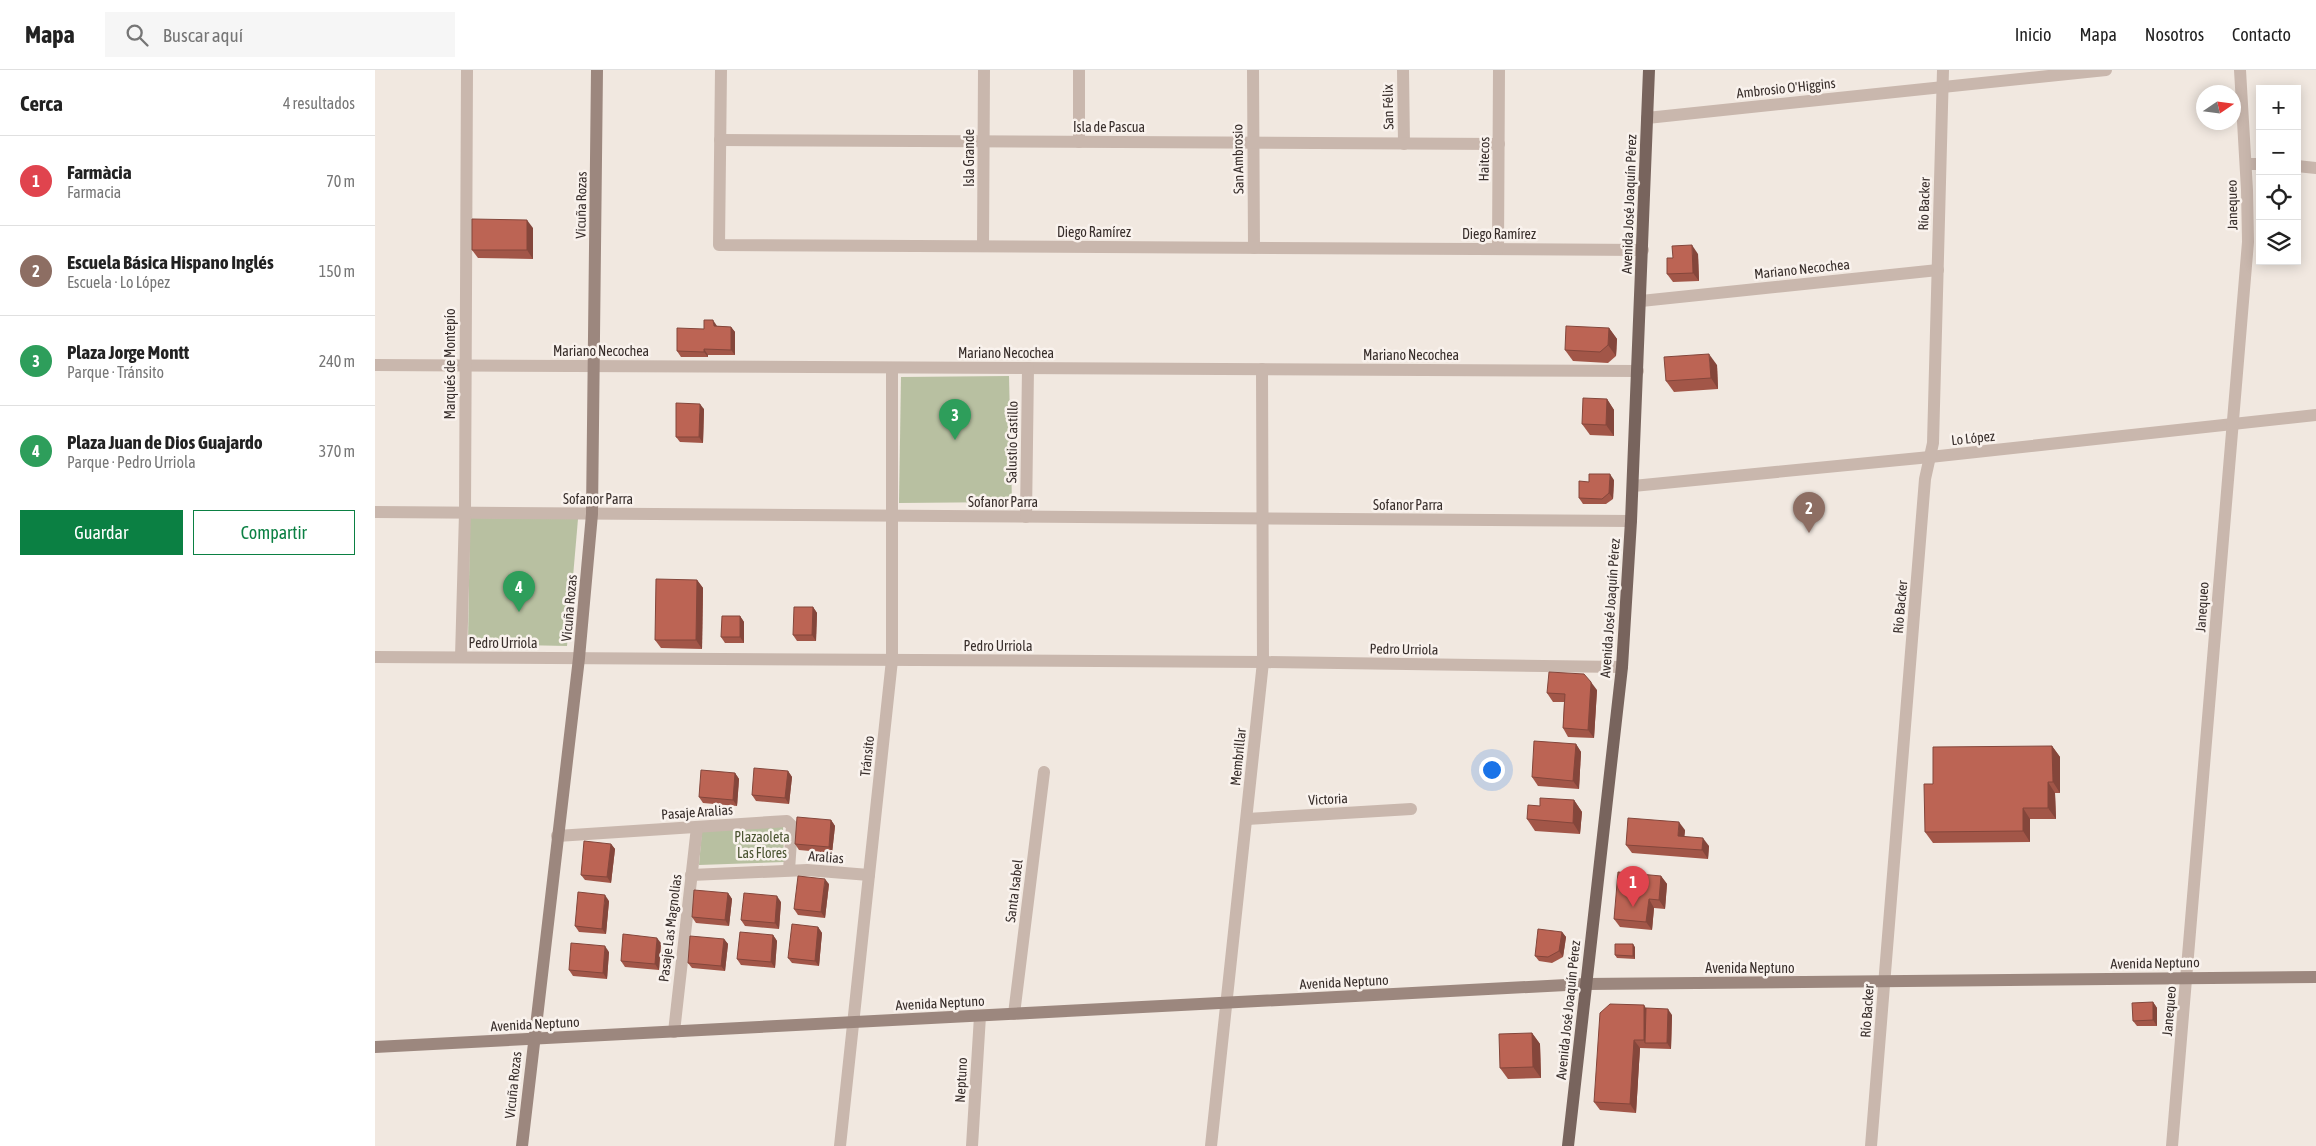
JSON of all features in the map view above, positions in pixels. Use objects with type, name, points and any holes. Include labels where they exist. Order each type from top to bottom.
[{"type":"main road","name":"Vicuña Rozas","points":[[521,1146],[579,658],[592,514],[597,70]]},
{"type":"main road","name":"Avenida José Joaquín Pérez","points":[[1569,1146],[1585,984],[1622,667],[1633,486],[1649,70]]},
{"type":"main road","name":"Avenida Neptuno","points":[[375,1047],[1585,984],[2316,977]]},
{"type":"street","name":"Marqués de Montepío","points":[[461,657],[465,513],[467,70]]},
{"type":"street","name":"Diego Ramírez","points":[[721,70],[719,245],[1643,250]]},
{"type":"street","name":"Isla Grande","points":[[983,246],[984,70]]},
{"type":"street","points":[[1079,70],[1079,142]]},
{"type":"street","name":"San Ambrosio","points":[[1253,70],[1254,248]]},
{"type":"street","name":"San Félix","points":[[1403,70],[1404,144]]},
{"type":"street","name":"Haitecos","points":[[1498,249],[1499,70]]},
{"type":"street","name":"Río Backer","points":[[1871,1146],[1925,479],[1933,443],[1943,70]]},
{"type":"street","name":"Ambrosio O'Higgins","points":[[1647,118],[2106,70]]},
{"type":"street","name":"Janequeo","points":[[2172,1146],[2231,426],[2248,242],[2246,164],[2240,70]]},
{"type":"street","name":"Isla de Pascua","points":[[720,140],[1499,144]]},
{"type":"street","points":[[2246,164],[2256,164]]},
{"type":"street","points":[[2301,166],[2316,168]]},
{"type":"street","name":"Mariano Necochea","points":[[1641,301],[1938,270]]},
{"type":"street","name":"Mariano Necochea","points":[[375,365],[1638,371]]},
{"type":"street","name":"Tránsito","points":[[840,1146],[892,660],[892,368]]},
{"type":"street","name":"Salustio Castillo","points":[[1027,517],[1028,368]]},
{"type":"street","name":"Membrillar","points":[[1211,1146],[1263,662],[1263,369]]},
{"type":"street","name":"Lo López","points":[[1633,486],[1930,458],[2231,426],[2316,415]]},
{"type":"street","name":"Sofanor Parra","points":[[375,512],[1631,521]]},
{"type":"street","name":"Pedro Urriola","points":[[375,657],[1263,662],[1622,667]]},
{"type":"street","name":"Santa Isabel","points":[[1015,1014],[1044,772]]},
{"type":"street","name":"Victoria","points":[[1247,819],[1411,809]]},
{"type":"street","name":"Pasaje Aralias","points":[[557,836],[787,821],[792,826],[789,870]]},
{"type":"street","name":"Pasaje Las Magnolias","points":[[674,1032],[697,827]]},
{"type":"street","name":"Aralias","points":[[691,875],[789,870],[869,875]]},
{"type":"street","name":"Neptuno","points":[[972,1146],[980,1016]]},
{"type":"green space","points":[[1009,376],[1012,502],[899,503],[901,377]]},
{"type":"green space","points":[[470,518],[578,519],[567,646],[468,644]]},
{"type":"green space","name":"Plazaoleta Las Flores","points":[[783,826],[784,862],[699,865],[702,830]]},
{"type":"building","points":[[472,219],[527,220],[527,250],[472,250]]},
{"type":"building","points":[[1692,245],[1693,273],[1667,274],[1667,258],[1673,258],[1672,246]]},
{"type":"building","points":[[704,320],[713,320],[714,326],[731,327],[731,350],[677,351],[677,328],[704,329]]},
{"type":"building","points":[[1566,326],[1609,328],[1608,345],[1600,352],[1565,350]]},
{"type":"building","points":[[1709,354],[1711,378],[1666,381],[1664,357]]},
{"type":"building","points":[[1583,398],[1607,399],[1606,425],[1582,424]]},
{"type":"building","points":[[676,403],[700,404],[699,437],[676,437]]},
{"type":"building","points":[[1589,474],[1610,474],[1609,493],[1602,499],[1579,498],[1579,481],[1589,482]]},
{"type":"building","points":[[656,579],[697,580],[696,640],[655,640]]},
{"type":"building","points":[[794,607],[813,607],[812,635],[793,635]]},
{"type":"building","points":[[722,616],[740,616],[740,637],[721,637]]},
{"type":"building","points":[[1549,672],[1584,674],[1591,682],[1588,730],[1563,728],[1565,694],[1547,693]]},
{"type":"building","points":[[1534,741],[1576,744],[1573,781],[1532,777]]},
{"type":"building","points":[[2052,746],[2053,782],[2048,782],[2048,808],[2023,808],[2023,831],[1925,832],[1924,784],[1933,784],[1933,747]]},
{"type":"building","points":[[754,768],[788,771],[785,798],[752,795]]},
{"type":"building","points":[[701,770],[735,773],[733,800],[699,797]]},
{"type":"building","points":[[1540,798],[1574,800],[1573,823],[1527,819],[1528,805],[1540,806]]},
{"type":"building","points":[[797,817],[831,820],[829,847],[795,844]]},
{"type":"building","points":[[1628,818],[1679,822],[1678,836],[1703,838],[1702,850],[1626,845]]},
{"type":"building","points":[[584,841],[611,844],[607,877],[581,875]]},
{"type":"building","points":[[1618,872],[1661,876],[1659,900],[1649,899],[1646,922],[1614,919]]},
{"type":"building","points":[[798,876],[825,879],[821,912],[794,909]]},
{"type":"building","points":[[694,890],[728,893],[725,920],[692,917]]},
{"type":"building","points":[[578,892],[605,895],[602,929],[575,926]]},
{"type":"building","points":[[744,893],[777,896],[775,923],[741,920]]},
{"type":"building","points":[[792,924],[818,927],[815,961],[788,958]]},
{"type":"building","points":[[1538,929],[1562,932],[1559,951],[1548,957],[1535,956]]},
{"type":"building","points":[[740,932],[773,935],[771,962],[737,959]]},
{"type":"building","points":[[623,934],[657,938],[655,964],[621,961]]},
{"type":"building","points":[[690,936],[724,939],[721,966],[688,963]]},
{"type":"building","points":[[571,943],[605,946],[603,973],[569,970]]},
{"type":"building","points":[[1615,944],[1633,944],[1633,956],[1615,955]]},
{"type":"building","points":[[2153,1002],[2153,1020],[2133,1021],[2132,1003]]},
{"type":"building","points":[[1610,1004],[1644,1005],[1644,1040],[1634,1040],[1630,1104],[1594,1102],[1600,1013]]},
{"type":"building","points":[[1646,1008],[1668,1009],[1667,1043],[1645,1043]]},
{"type":"building","points":[[1532,1033],[1533,1067],[1500,1068],[1499,1034]]},
{"type":"place","name":"Plaza Jorge Montt","points":[[955,440]]},
{"type":"place","name":"Escuela Básica Hispano Inglés","points":[[1809,533]]},
{"type":"place","name":"Plaza Juan de Dios Guajardo","points":[[519,612]]},
{"type":"place","name":"Farmàcia","points":[[1633,907]]}]
